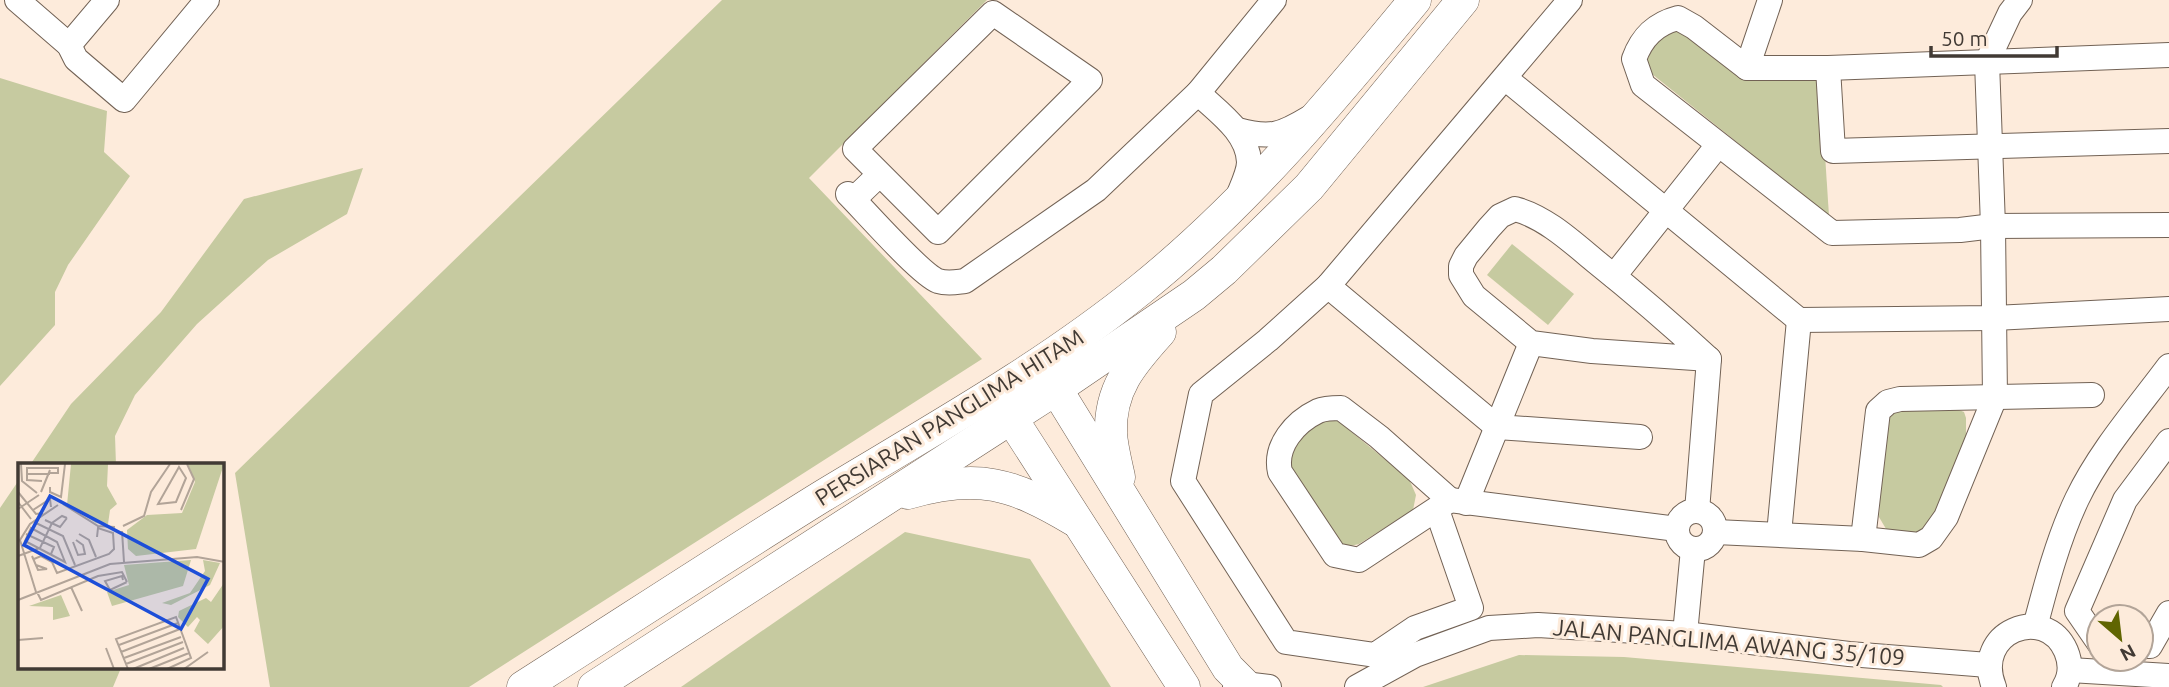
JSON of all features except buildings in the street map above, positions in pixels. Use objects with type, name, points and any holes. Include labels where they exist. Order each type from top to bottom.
[{"type":"main road","name":"PERSIARAN PANGLIMA HITAM","points":[[1048,377],[1141,289],[1233,209],[1325,109],[1415,0]]},
{"type":"main road","name":"PERSIARAN PANGLIMA HITAM","points":[[523,687],[818,499],[1003,405],[1194,295],[1224,270],[1309,187],[1463,0]]},
{"type":"main road","points":[[1122,496],[1111,433],[1116,391],[1133,361],[1194,295]]},
{"type":"main road","points":[[1048,377],[1228,668],[1249,686]]},
{"type":"main road","name":"PERSIARAN PANGLIMA HITAM","points":[[594,687],[883,500],[1003,405]]},
{"type":"main road","points":[[1003,405],[1184,687]]},
{"type":"main road","points":[[883,500],[941,484],[982,482],[1011,489],[1047,504],[1078,523]]},
{"type":"street","points":[[18,0],[69,45],[76,59],[124,100],[207,0]]},
{"type":"street","points":[[69,45],[107,0]]},
{"type":"street","points":[[880,174],[851,197],[935,280],[949,283],[965,281],[1096,190],[1198,93],[1274,0]]},
{"type":"street","points":[[1531,343],[1497,426],[1451,504],[1359,560],[1335,555],[1280,472],[1277,460],[1283,442],[1299,423],[1321,409],[1341,408],[1379,437],[1451,504],[1471,608],[1415,628],[1375,655],[1286,642],[1183,481],[1201,394],[1268,340],[1328,286],[1570,0]]},
{"type":"street","points":[[1747,68],[1770,0]]},
{"type":"street","points":[[1716,532],[1863,539],[1919,545],[1931,538],[1946,517],[1995,397],[1987,62],[2010,13],[2020,0]]},
{"type":"street","points":[[993,13],[1090,80],[938,232],[880,174],[855,149],[993,13]]},
{"type":"street","points":[[2169,55],[1828,68],[1747,68],[1678,18],[1662,22],[1644,38],[1634,59],[1643,85],[1832,233],[1960,230],[1993,226],[2169,225]]},
{"type":"street","points":[[1828,68],[1833,152],[2169,141]]},
{"type":"street","points":[[1505,78],[1799,320],[1994,318],[2169,309]]},
{"type":"street","points":[[1198,93],[1238,130],[1256,135],[1272,136],[1290,130],[1325,109]]},
{"type":"street","points":[[1233,209],[1249,164],[1238,130]]},
{"type":"street","points":[[1614,276],[1718,145]]},
{"type":"street","points":[[1515,209],[1531,213],[1614,276],[1709,359],[1592,351],[1531,343],[1474,296],[1461,275],[1461,266],[1466,256],[1500,216],[1515,209]]},
{"type":"street","points":[[1328,286],[1497,426],[1640,437]]},
{"type":"street","points":[[1642,354],[1659,347],[1667,339],[1670,329],[1663,317]]},
{"type":"street","points":[[1779,534],[1799,320]]},
{"type":"street","points":[[1697,511],[1709,359]]},
{"type":"street","points":[[2035,627],[2052,568],[2077,500],[2100,460],[2169,366]]},
{"type":"street","points":[[1863,539],[1878,411],[1888,402],[1900,399],[2092,395]]},
{"type":"street","points":[[2085,623],[2077,611],[2125,500],[2169,441]]},
{"type":"street","points":[[1451,504],[1677,529]]},
{"type":"street","points":[[1697,511],[1709,515],[1716,532],[1706,547],[1693,549],[1680,540],[1677,529],[1681,518],[1697,511]]},
{"type":"street","points":[[1685,634],[1693,549]]},
{"type":"street","points":[[2155,637],[2164,621]]},
{"type":"street","name":"JALAN PANGLIMA AWANG 35/109","points":[[1357,687],[1415,655],[1489,628],[1538,625],[1685,634],[1849,654],[1991,676]]},
{"type":"street","points":[[1991,676],[1994,648],[2002,637],[2014,630],[2035,627],[2053,634],[2063,644],[2069,657],[2067,679],[2169,676]]},
{"type":"green space","points":[[722,0],[987,0],[809,178],[982,359],[469,687],[270,687],[235,473]]},
{"type":"green space","points":[[1670,32],[1679,32],[1820,78],[1829,216],[1647,70],[1652,48]]},
{"type":"green space","points":[[0,78],[107,111],[104,152],[130,176],[68,265],[55,292],[55,325],[0,386]]},
{"type":"green space","points":[[363,168],[347,214],[268,260],[197,324],[135,395],[115,436],[116,463],[31,463],[71,404],[161,312],[244,199]]},
{"type":"green space","points":[[1512,244],[1574,294],[1548,325],[1487,275]]},
{"type":"green space","points":[[1900,410],[1959,410],[1964,412],[1966,418],[1966,441],[1933,521],[1916,536],[1889,534],[1879,517],[1885,424],[1893,413]]},
{"type":"green space","points":[[1328,418],[1338,421],[1409,479],[1416,495],[1413,510],[1359,544],[1342,548],[1287,461],[1296,438]]},
{"type":"green space","points":[[18,481],[18,670],[120,670],[113,687],[0,687],[0,508]]},
{"type":"green space","points":[[905,532],[1030,559],[1111,687],[681,687]]},
{"type":"green space","points":[[1519,655],[1624,657],[1943,687],[1423,687]]}]
